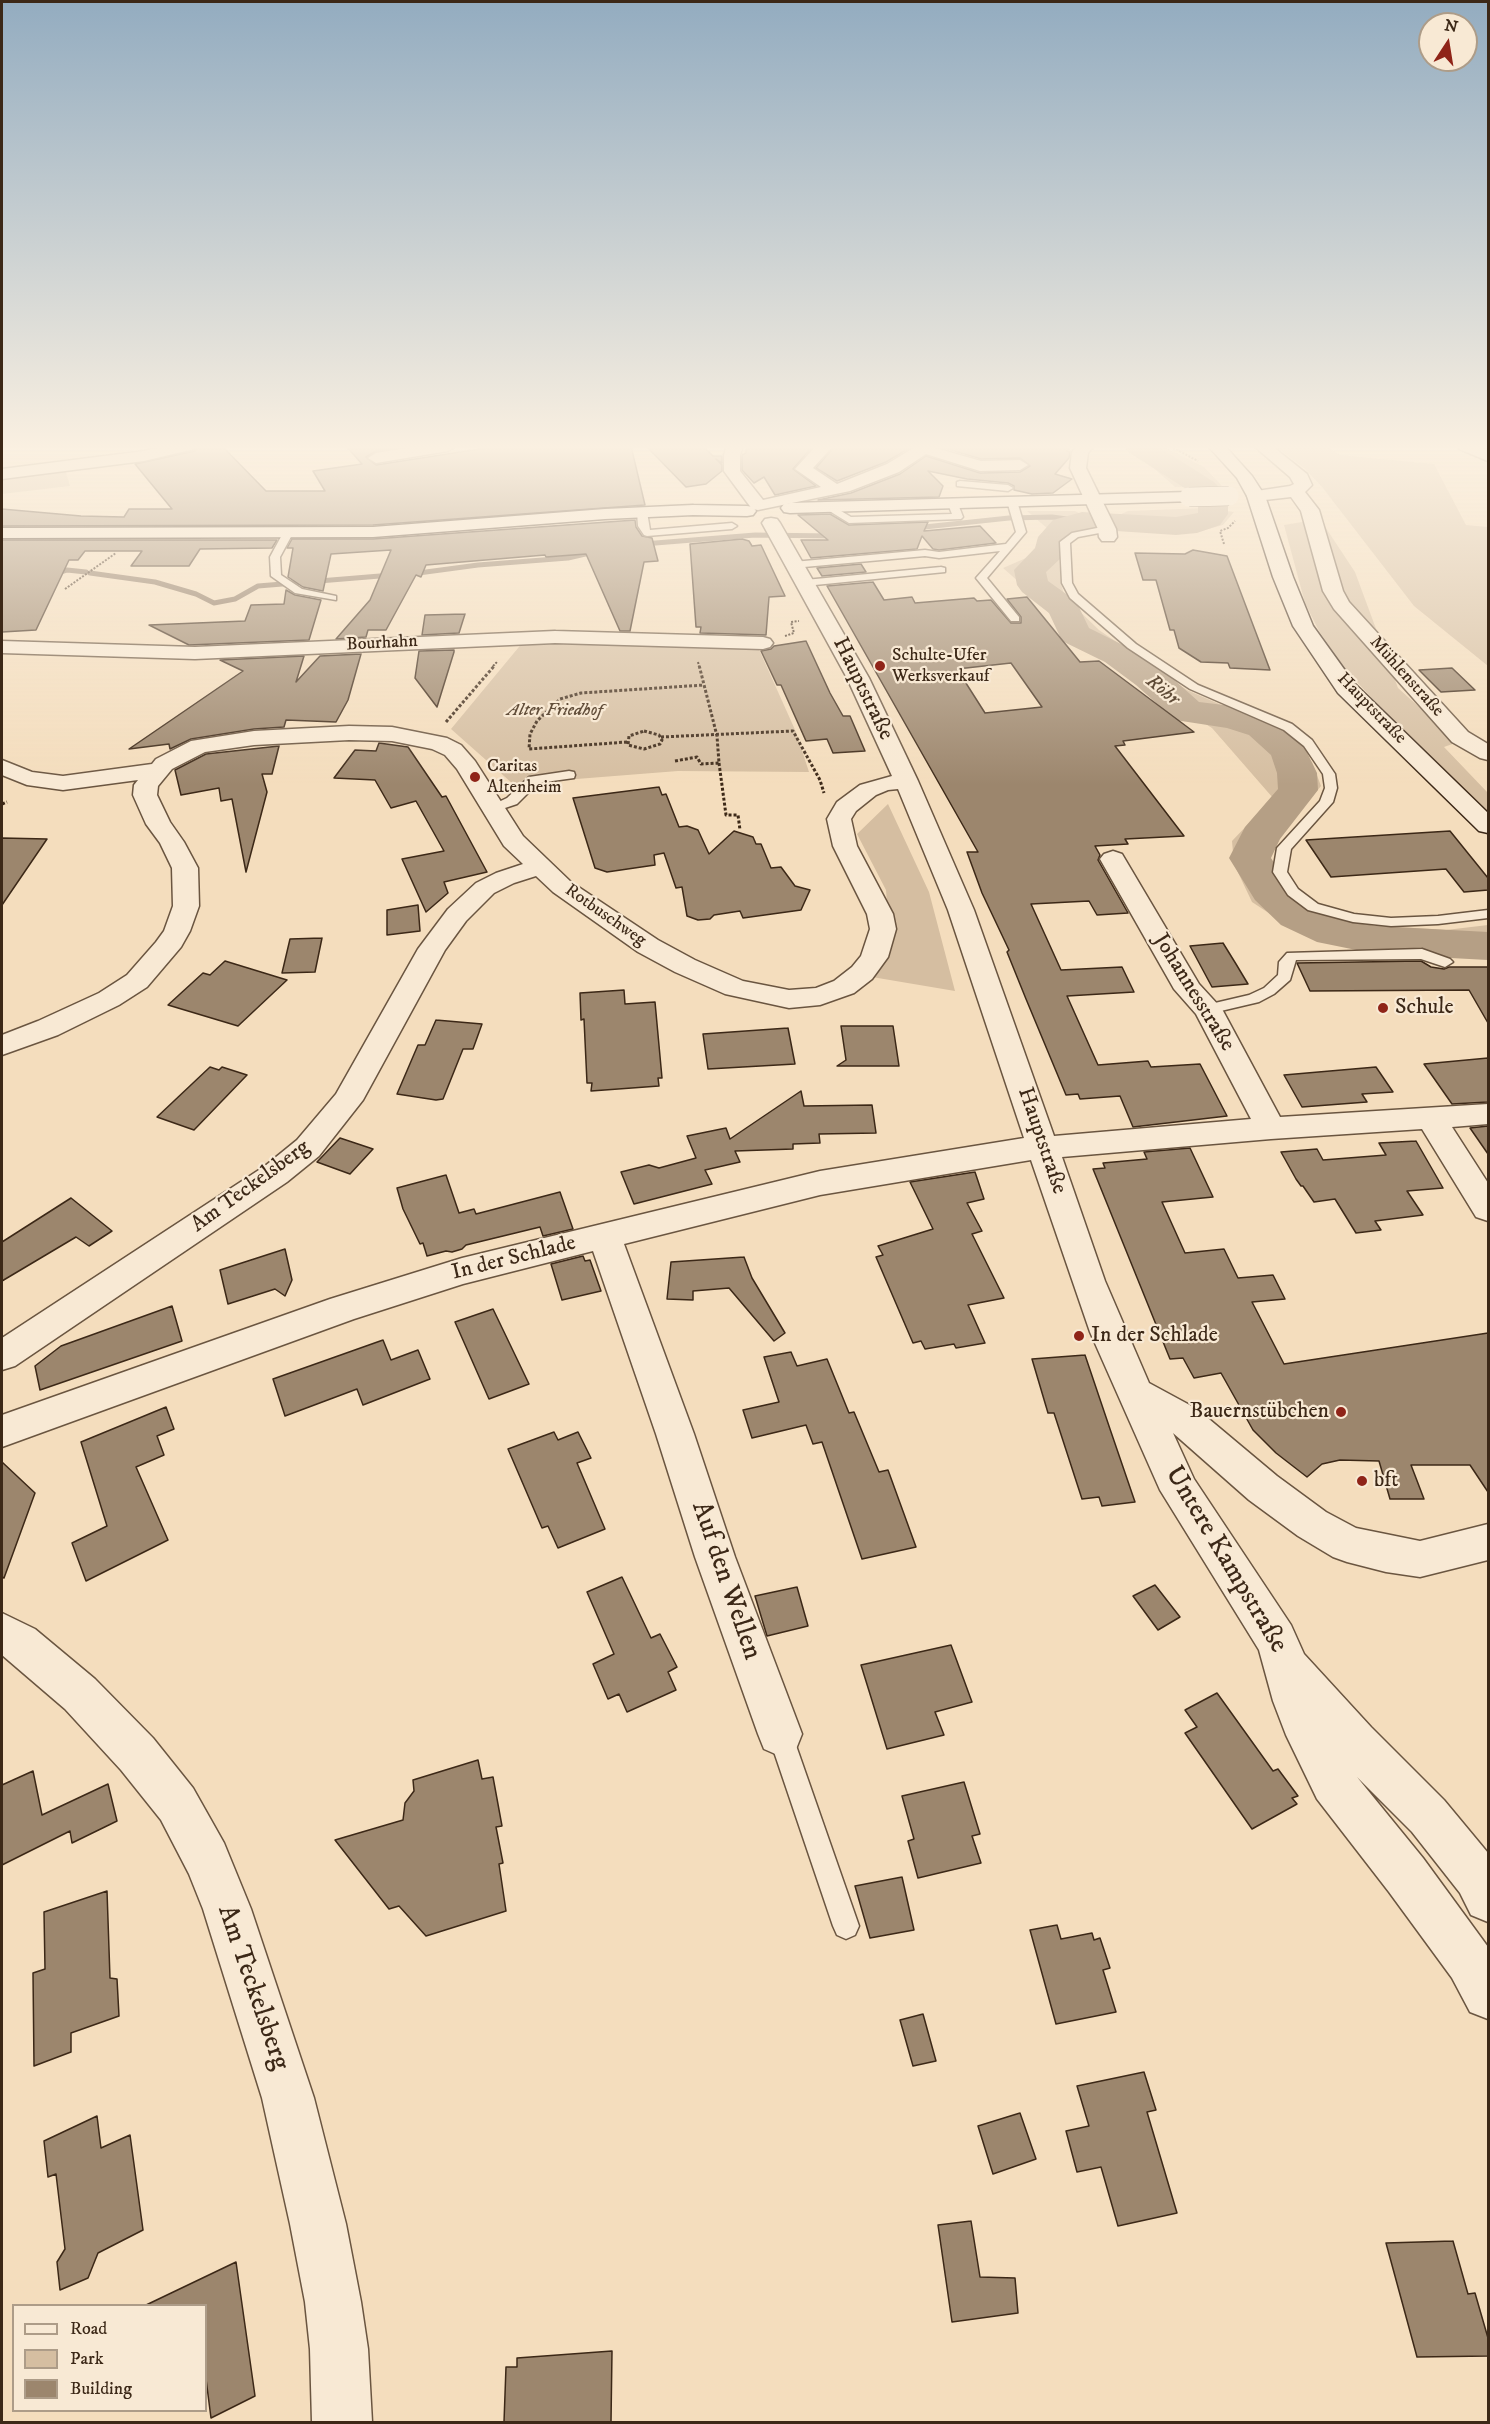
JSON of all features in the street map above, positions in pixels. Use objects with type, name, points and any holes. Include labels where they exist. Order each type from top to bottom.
[{"type":"street","name":"Hauptstraße","points":[[790,559],[827,619],[858,678],[961,910],[1096,1301],[1108,1332],[1138,1394]]},
{"type":"street","name":"Hauptstraße","points":[[1277,559],[1303,626],[1346,688],[1488,826]]},
{"type":"street","name":"Mühlenstraße","points":[[1324,559],[1333,591],[1341,605],[1460,737],[1488,753]]},
{"type":"street","name":"Bourhahn","points":[[2,647],[195,653],[519,637],[763,644]]},
{"type":"street","name":"Rotbuschweg","points":[[2,767],[27,778],[63,783],[157,770],[186,751],[230,740],[349,733],[392,734],[429,739],[459,756],[475,777],[513,841],[562,886],[630,934],[685,966],[735,988],[775,997],[802,999],[820,996],[844,987],[862,973],[874,957],[883,929],[880,914],[839,826],[842,813],[868,790],[885,784],[906,782]]},
{"type":"street","points":[[2,1045],[64,1021],[124,990],[137,981],[159,959],[177,931],[187,897],[185,868],[172,842],[158,824],[145,795],[146,784],[157,770]]},
{"type":"street","name":"Johannesstraße","points":[[1113,859],[1188,989],[1208,1009],[1271,1128]]},
{"type":"street","name":"Am Teckelsberg","points":[[2,1356],[276,1174],[308,1148],[348,1101],[432,948],[457,915],[485,888],[505,878],[540,867]]},
{"type":"street","points":[[1043,1148],[1271,1128],[1488,1114]]},
{"type":"street","points":[[1431,1119],[1488,1209]]},
{"type":"street","name":"In der Schlade","points":[[2,1431],[342,1309],[462,1271],[820,1183],[1007,1151],[1043,1148]]},
{"type":"street","name":"Auf den Wellen","points":[[604,1236],[675,1434],[715,1557],[780,1734]]},
{"type":"street","points":[[1138,1394],[1184,1420],[1263,1488],[1312,1524],[1347,1544],[1386,1554],[1420,1559],[1488,1542]]},
{"type":"street","name":"Untere Kampstraße","points":[[1138,1394],[1180,1490],[1276,1639],[1302,1718],[1333,1783],[1406,1875],[1469,1961],[1488,1994]]},
{"type":"street","name":"Am Teckelsberg","points":[[2,1633],[20,1643],[80,1694],[137,1754],[177,1804],[207,1860],[234,1931],[288,2097],[318,2224],[333,2302],[339,2349],[342,2422]]},
{"type":"street","points":[[1286,1664],[1355,1743],[1428,1816],[1477,1876],[1488,1898]]},
{"type":"lane","points":[[275,559],[276,576],[299,591],[332,598]]},
{"type":"lane","points":[[793,565],[858,559]]},
{"type":"lane","points":[[998,559],[981,578],[1015,619]]},
{"type":"lane","points":[[1066,559],[1067,583],[1074,596],[1132,646],[1194,687],[1288,727],[1308,743],[1329,774],[1331,788],[1326,802],[1284,848],[1280,872],[1293,892],[1312,907],[1353,918],[1391,922],[1438,920],[1488,914]]},
{"type":"lane","points":[[805,583],[941,570]]},
{"type":"lane","points":[[493,808],[512,801],[534,780],[569,775]]},
{"type":"lane","points":[[1208,1009],[1254,999],[1269,991],[1285,976],[1287,962],[1292,956],[1422,954],[1445,962]]},
{"type":"lane","name":"Auf den Wellen","points":[[780,1734],[846,1926]]},
{"type":"path","points":[[65,589],[86,574]]},
{"type":"path","points":[[763,644],[794,633],[792,622],[827,619]]},
{"type":"path","points":[[429,739],[519,637]]},
{"type":"path","points":[[686,640],[698,660],[717,736],[726,815],[738,815],[740,831]]},
{"type":"path","points":[[661,737],[660,744],[650,748],[637,749],[627,742],[529,749],[530,734],[537,721],[561,699],[581,693],[704,685]]},
{"type":"path","points":[[627,742],[628,736],[638,732],[654,733],[661,737],[793,731],[822,787]]},
{"type":"path","points":[[675,760],[697,757],[701,764],[719,763]]},
{"type":"path","points":[[2,804],[7,802]]},
{"type":"green space","points":[[1023,559],[1059,559],[1061,584],[1065,597],[1099,630],[1187,690],[1279,730],[1312,762],[1321,786],[1270,848],[1269,874],[1291,902],[1336,923],[1446,930],[1488,925],[1488,942],[1478,939],[1343,943],[1290,927],[1252,902],[1234,864],[1232,841],[1273,798],[1212,728],[1077,644],[1028,590],[1003,568]]},
{"type":"green space","points":[[1293,559],[1346,559],[1355,572],[1398,688],[1458,742],[1444,747],[1488,793],[1488,811],[1390,718],[1345,669],[1319,631],[1305,603]]},
{"type":"green space","points":[[1378,559],[1488,559],[1488,666],[1414,606]]},
{"type":"green space","name":"Alter Friedhof","points":[[523,642],[757,645],[796,732],[809,772],[678,771],[513,784],[451,729]]},
{"type":"green space","points":[[888,804],[929,892],[955,991],[872,977],[890,943],[886,890],[857,834]]},
{"type":"building","points":[[2,559],[79,559],[69,560],[36,630],[2,632]]},
{"type":"building","points":[[136,559],[193,559],[189,566],[131,566]]},
{"type":"building","points":[[291,559],[330,559],[323,591],[303,587],[288,577]]},
{"type":"building","points":[[387,559],[496,559],[426,565],[421,577],[416,575],[386,630],[368,630],[366,637],[336,639],[370,600]]},
{"type":"building","points":[[588,559],[658,559],[658,561],[644,562],[630,631],[620,631]]},
{"type":"building","points":[[691,559],[768,559],[785,596],[769,597],[766,635],[700,633],[701,627],[696,627]]},
{"type":"building","points":[[1137,559],[1228,559],[1270,670],[1230,668],[1228,663],[1201,662],[1179,648],[1174,630],[1170,630],[1156,580],[1143,580]]},
{"type":"building","points":[[861,564],[866,572],[822,576],[817,568]]},
{"type":"building","points":[[873,582],[884,600],[912,597],[915,603],[974,598],[977,601],[991,600],[1011,623],[1021,623],[1021,617],[1007,599],[1027,597],[1080,662],[1099,661],[1194,732],[1123,741],[1125,745],[1115,746],[1184,836],[1125,839],[1128,844],[1095,846],[1100,855],[1098,860],[1128,913],[1097,915],[1089,901],[1031,904],[1061,970],[1122,967],[1134,992],[1067,996],[1098,1065],[1148,1061],[1151,1067],[1200,1064],[1227,1116],[1133,1127],[1120,1096],[1080,1099],[1078,1094],[1066,1095],[1007,952],[1009,950],[982,893],[967,852],[978,852],[827,586]],"holes":[[[1011,663],[1042,707],[985,713],[957,669]]]},
{"type":"building","points":[[286,590],[295,595],[321,600],[309,640],[189,645],[149,625],[245,621],[251,605],[284,604]]},
{"type":"building","points":[[465,614],[459,633],[422,635],[425,615]]},
{"type":"building","points":[[806,641],[830,693],[843,716],[850,716],[865,751],[833,753],[827,739],[806,741],[781,685],[777,685],[761,651],[774,646]]},
{"type":"building","points":[[454,650],[437,707],[415,678],[419,651]]},
{"type":"building","points":[[361,654],[348,700],[336,722],[286,720],[284,727],[254,729],[191,739],[170,749],[169,744],[129,749],[243,671],[220,660],[304,656],[296,682],[320,656]]},
{"type":"building","points":[[1452,668],[1475,690],[1441,692],[1419,670]]},
{"type":"building","points":[[379,743],[408,747],[442,797],[446,796],[487,872],[444,882],[448,893],[426,912],[402,859],[444,851],[416,801],[391,808],[375,780],[334,778],[355,750],[376,751]]},
{"type":"building","points":[[279,746],[272,774],[262,774],[267,792],[246,872],[232,799],[221,801],[219,788],[181,795],[175,770],[206,754]]},
{"type":"building","points":[[659,787],[662,795],[666,794],[679,827],[687,826],[698,830],[709,854],[734,831],[753,837],[756,844],[761,844],[771,868],[781,867],[795,886],[810,890],[801,910],[743,918],[740,911],[698,920],[687,916],[682,887],[676,888],[664,853],[654,855],[655,865],[607,872],[595,868],[573,798]]},
{"type":"building","points":[[1450,831],[1488,878],[1488,890],[1464,892],[1446,869],[1331,877],[1306,840]]},
{"type":"building","points":[[2,838],[47,839],[2,905]]},
{"type":"building","points":[[418,905],[420,931],[387,935],[387,910]]},
{"type":"building","points":[[322,938],[315,972],[282,973],[290,939]]},
{"type":"building","points":[[1223,943],[1248,984],[1212,987],[1190,946]]},
{"type":"building","points":[[225,961],[287,980],[238,1026],[168,1005],[203,973],[210,975]]},
{"type":"building","points":[[1421,961],[1431,967],[1444,969],[1488,967],[1488,1023],[1469,990],[1310,991],[1297,963]]},
{"type":"building","points":[[624,990],[625,1004],[655,1002],[662,1078],[658,1078],[659,1086],[591,1091],[592,1083],[587,1083],[584,1019],[581,1020],[580,993]]},
{"type":"building","points":[[436,1020],[482,1024],[473,1049],[463,1049],[443,1099],[397,1094],[418,1045],[425,1045]]},
{"type":"building","points":[[841,1026],[893,1026],[899,1066],[837,1066],[846,1060]]},
{"type":"building","points":[[788,1028],[795,1064],[708,1069],[703,1034]]},
{"type":"building","points":[[1488,1058],[1488,1102],[1452,1104],[1424,1064]]},
{"type":"building","points":[[210,1067],[219,1070],[222,1067],[247,1075],[194,1130],[157,1117]]},
{"type":"building","points":[[1376,1067],[1393,1092],[1362,1094],[1367,1102],[1302,1107],[1284,1075]]},
{"type":"building","points":[[801,1091],[804,1106],[872,1105],[876,1133],[819,1134],[820,1143],[793,1144],[793,1149],[735,1151],[740,1162],[705,1170],[712,1184],[634,1204],[621,1172],[649,1165],[659,1168],[696,1158],[687,1136],[726,1128],[730,1139]]},
{"type":"building","points":[[1488,1126],[1488,1154],[1470,1128]]},
{"type":"building","points":[[340,1138],[373,1149],[350,1174],[317,1162]]},
{"type":"building","points":[[1416,1141],[1443,1188],[1407,1191],[1423,1215],[1375,1221],[1381,1230],[1356,1233],[1335,1199],[1314,1202],[1296,1179],[1281,1152],[1317,1149],[1323,1160],[1386,1155],[1379,1143]]},
{"type":"building","points":[[1190,1148],[1213,1197],[1162,1202],[1185,1253],[1224,1249],[1238,1278],[1273,1275],[1285,1299],[1252,1302],[1284,1364],[1488,1333],[1488,1492],[1470,1465],[1411,1465],[1424,1499],[1390,1499],[1379,1461],[1340,1460],[1322,1464],[1307,1477],[1276,1453],[1253,1430],[1221,1373],[1194,1378],[1183,1358],[1170,1359],[1093,1169],[1105,1168],[1103,1163],[1147,1159],[1144,1152]]},
{"type":"building","points":[[975,1172],[984,1199],[967,1203],[982,1231],[972,1234],[1004,1298],[968,1305],[985,1343],[956,1348],[954,1344],[925,1349],[921,1341],[913,1343],[876,1257],[883,1255],[878,1246],[933,1229],[910,1182]]},
{"type":"building","points":[[446,1175],[459,1213],[474,1209],[476,1214],[560,1192],[573,1229],[543,1236],[540,1227],[466,1245],[452,1252],[446,1251],[427,1256],[423,1243],[420,1244],[403,1209],[397,1188]]},
{"type":"building","points":[[71,1198],[112,1231],[89,1246],[76,1237],[2,1281],[2,1242]]},
{"type":"building","points":[[285,1249],[292,1280],[285,1296],[275,1289],[228,1304],[220,1270]]},
{"type":"building","points":[[583,1256],[585,1261],[590,1260],[601,1291],[562,1300],[551,1264]]},
{"type":"building","points":[[744,1257],[752,1278],[785,1333],[774,1341],[729,1288],[693,1291],[693,1300],[667,1299],[671,1262]]},
{"type":"building","points":[[172,1306],[182,1341],[40,1390],[35,1366],[61,1346]]},
{"type":"building","points":[[493,1309],[529,1384],[489,1399],[455,1322]]},
{"type":"building","points":[[383,1340],[391,1360],[418,1350],[430,1379],[363,1405],[357,1389],[285,1416],[273,1379]]},
{"type":"building","points":[[791,1352],[797,1366],[827,1359],[849,1413],[854,1412],[879,1472],[888,1470],[916,1547],[862,1559],[822,1442],[813,1444],[806,1425],[752,1438],[743,1410],[779,1402],[764,1357]]},
{"type":"building","points":[[1085,1355],[1135,1502],[1102,1506],[1099,1497],[1082,1499],[1054,1413],[1048,1413],[1032,1359]]},
{"type":"building","points":[[166,1407],[174,1429],[157,1436],[164,1455],[136,1467],[168,1540],[86,1581],[72,1543],[107,1526],[81,1442]]},
{"type":"building","points":[[554,1432],[558,1440],[578,1432],[591,1458],[577,1463],[605,1529],[558,1548],[548,1526],[542,1528],[508,1449]]},
{"type":"building","points":[[2,1462],[35,1493],[4,1578],[2,1577]]},
{"type":"building","points":[[622,1577],[651,1638],[660,1634],[677,1667],[668,1672],[676,1690],[627,1712],[619,1694],[608,1699],[593,1664],[614,1654],[587,1592]]},
{"type":"building","points":[[1155,1585],[1180,1617],[1158,1630],[1133,1596]]},
{"type":"building","points":[[797,1587],[808,1626],[767,1636],[755,1596]]},
{"type":"building","points":[[951,1645],[972,1702],[935,1712],[944,1735],[887,1749],[861,1665]]},
{"type":"building","points":[[1217,1693],[1273,1771],[1278,1769],[1298,1796],[1292,1798],[1297,1804],[1252,1829],[1185,1733],[1197,1727],[1185,1710]]},
{"type":"building","points":[[478,1760],[482,1779],[493,1777],[502,1826],[496,1827],[503,1863],[499,1864],[506,1911],[426,1936],[399,1906],[389,1909],[335,1840],[403,1820],[405,1803],[414,1791],[413,1780]]},
{"type":"building","points":[[33,1771],[42,1815],[108,1784],[117,1821],[72,1843],[70,1831],[2,1865],[2,1785]]},
{"type":"building","points":[[964,1782],[980,1834],[972,1836],[981,1863],[918,1878],[908,1841],[914,1839],[902,1796]]},
{"type":"building","points":[[902,1877],[914,1930],[870,1938],[855,1886]]},
{"type":"building","points":[[107,1891],[110,1978],[117,1979],[119,2016],[71,2033],[71,2052],[34,2066],[33,1973],[45,1969],[44,1912]]},
{"type":"building","points":[[1057,1925],[1061,1939],[1092,1933],[1094,1940],[1100,1938],[1110,1968],[1103,1970],[1116,2012],[1056,2024],[1030,1930]]},
{"type":"building","points":[[923,2014],[936,2061],[913,2066],[900,2020]]},
{"type":"building","points":[[1144,2072],[1156,2110],[1147,2112],[1177,2213],[1118,2226],[1101,2167],[1077,2172],[1066,2131],[1089,2126],[1077,2086]]},
{"type":"building","points":[[1020,2113],[1036,2159],[993,2174],[978,2126]]},
{"type":"building","points":[[97,2116],[101,2148],[130,2135],[143,2230],[98,2253],[88,2278],[60,2290],[57,2262],[65,2249],[56,2174],[48,2177],[44,2141]]},
{"type":"building","points":[[971,2221],[980,2277],[1015,2278],[1018,2313],[952,2322],[938,2225]]},
{"type":"building","points":[[1453,2241],[1468,2294],[1475,2293],[1488,2338],[1488,2356],[1417,2357],[1386,2243]]},
{"type":"building","points":[[236,2262],[255,2396],[211,2418],[207,2387],[207,2304],[148,2304]]},
{"type":"building","points":[[612,2351],[611,2422],[504,2422],[506,2367],[517,2367],[517,2358]]},
{"type":"waterway","points":[[411,574],[478,565],[554,559]]},
{"type":"waterway","name":"Röhr","points":[[1041,559],[1030,570],[1033,585],[1064,608],[1074,634],[1117,655],[1149,677],[1188,712],[1232,717],[1262,727],[1288,750],[1297,773],[1298,790],[1260,836],[1250,858],[1270,891],[1297,916],[1333,932],[1376,940],[1488,946]]},
{"type":"waterway","points":[[53,574],[67,570],[86,572]]},
{"type":"waterway","points":[[90,573],[155,582],[196,594],[214,603],[235,599],[258,586],[392,575]]},
{"type":"place","name":"Schulte-Ufer Werksverkauf","points":[[880,666]]},
{"type":"place","name":"Caritas Altenheim","points":[[475,777]]},
{"type":"place","name":"Schule","points":[[1383,1008]]},
{"type":"place","name":"In der Schlade","points":[[1079,1336]]},
{"type":"place","name":"Bauernstübchen","points":[[1341,1412]]},
{"type":"place","name":"bft","points":[[1362,1481]]}]
